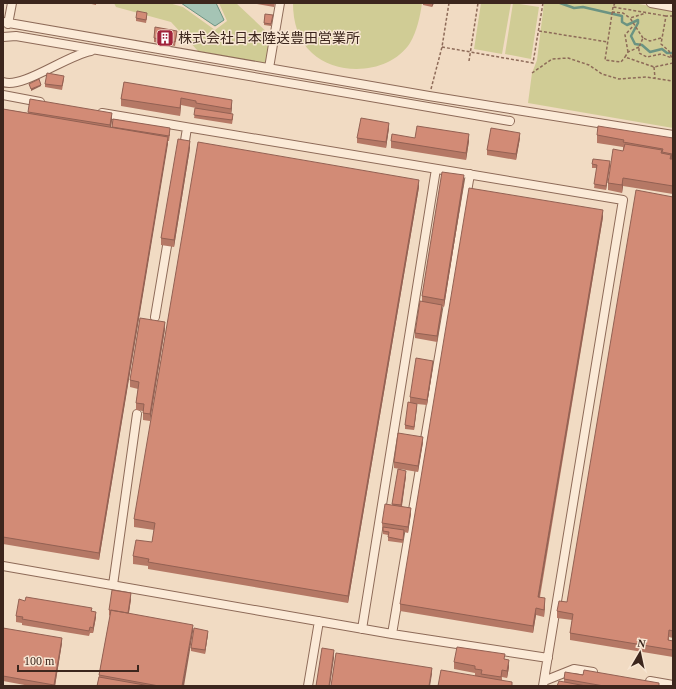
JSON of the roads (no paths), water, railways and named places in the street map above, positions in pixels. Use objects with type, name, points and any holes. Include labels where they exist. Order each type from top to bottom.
[{"type":"street","points":[[12,3],[6,23],[429,96],[673,135]]},
{"type":"street","points":[[269,68],[280,3]]},
{"type":"street","points":[[651,3],[673,7]]},
{"type":"street","points":[[3,37],[16,36],[510,121]]},
{"type":"street","points":[[3,82],[21,82],[78,54],[98,50]]},
{"type":"street","points":[[3,95],[49,103]]},
{"type":"street","points":[[95,112],[623,200],[543,683]]},
{"type":"street","points":[[184,147],[188,128]]},
{"type":"street","points":[[362,629],[397,433],[436,169]]},
{"type":"street","points":[[392,634],[422,437],[470,174]]},
{"type":"street","points":[[155,317],[167,246]]},
{"type":"street","points":[[113,585],[137,414]]},
{"type":"street","points":[[3,566],[362,629],[548,658]]},
{"type":"street","points":[[308,686],[319,621]]},
{"type":"street","points":[[543,683],[574,669],[605,674]]},
{"type":"street","points":[[643,680],[673,685]]},
{"type":"waterway","points":[[560,3],[574,8],[583,7],[622,16],[622,22],[627,25],[638,20],[638,23],[631,36],[635,44],[642,45],[650,52],[662,49],[667,53],[673,53]]},
{"type":"place","name":"株式会社日本陸送豊田営業所","points":[[165,38]]}]
